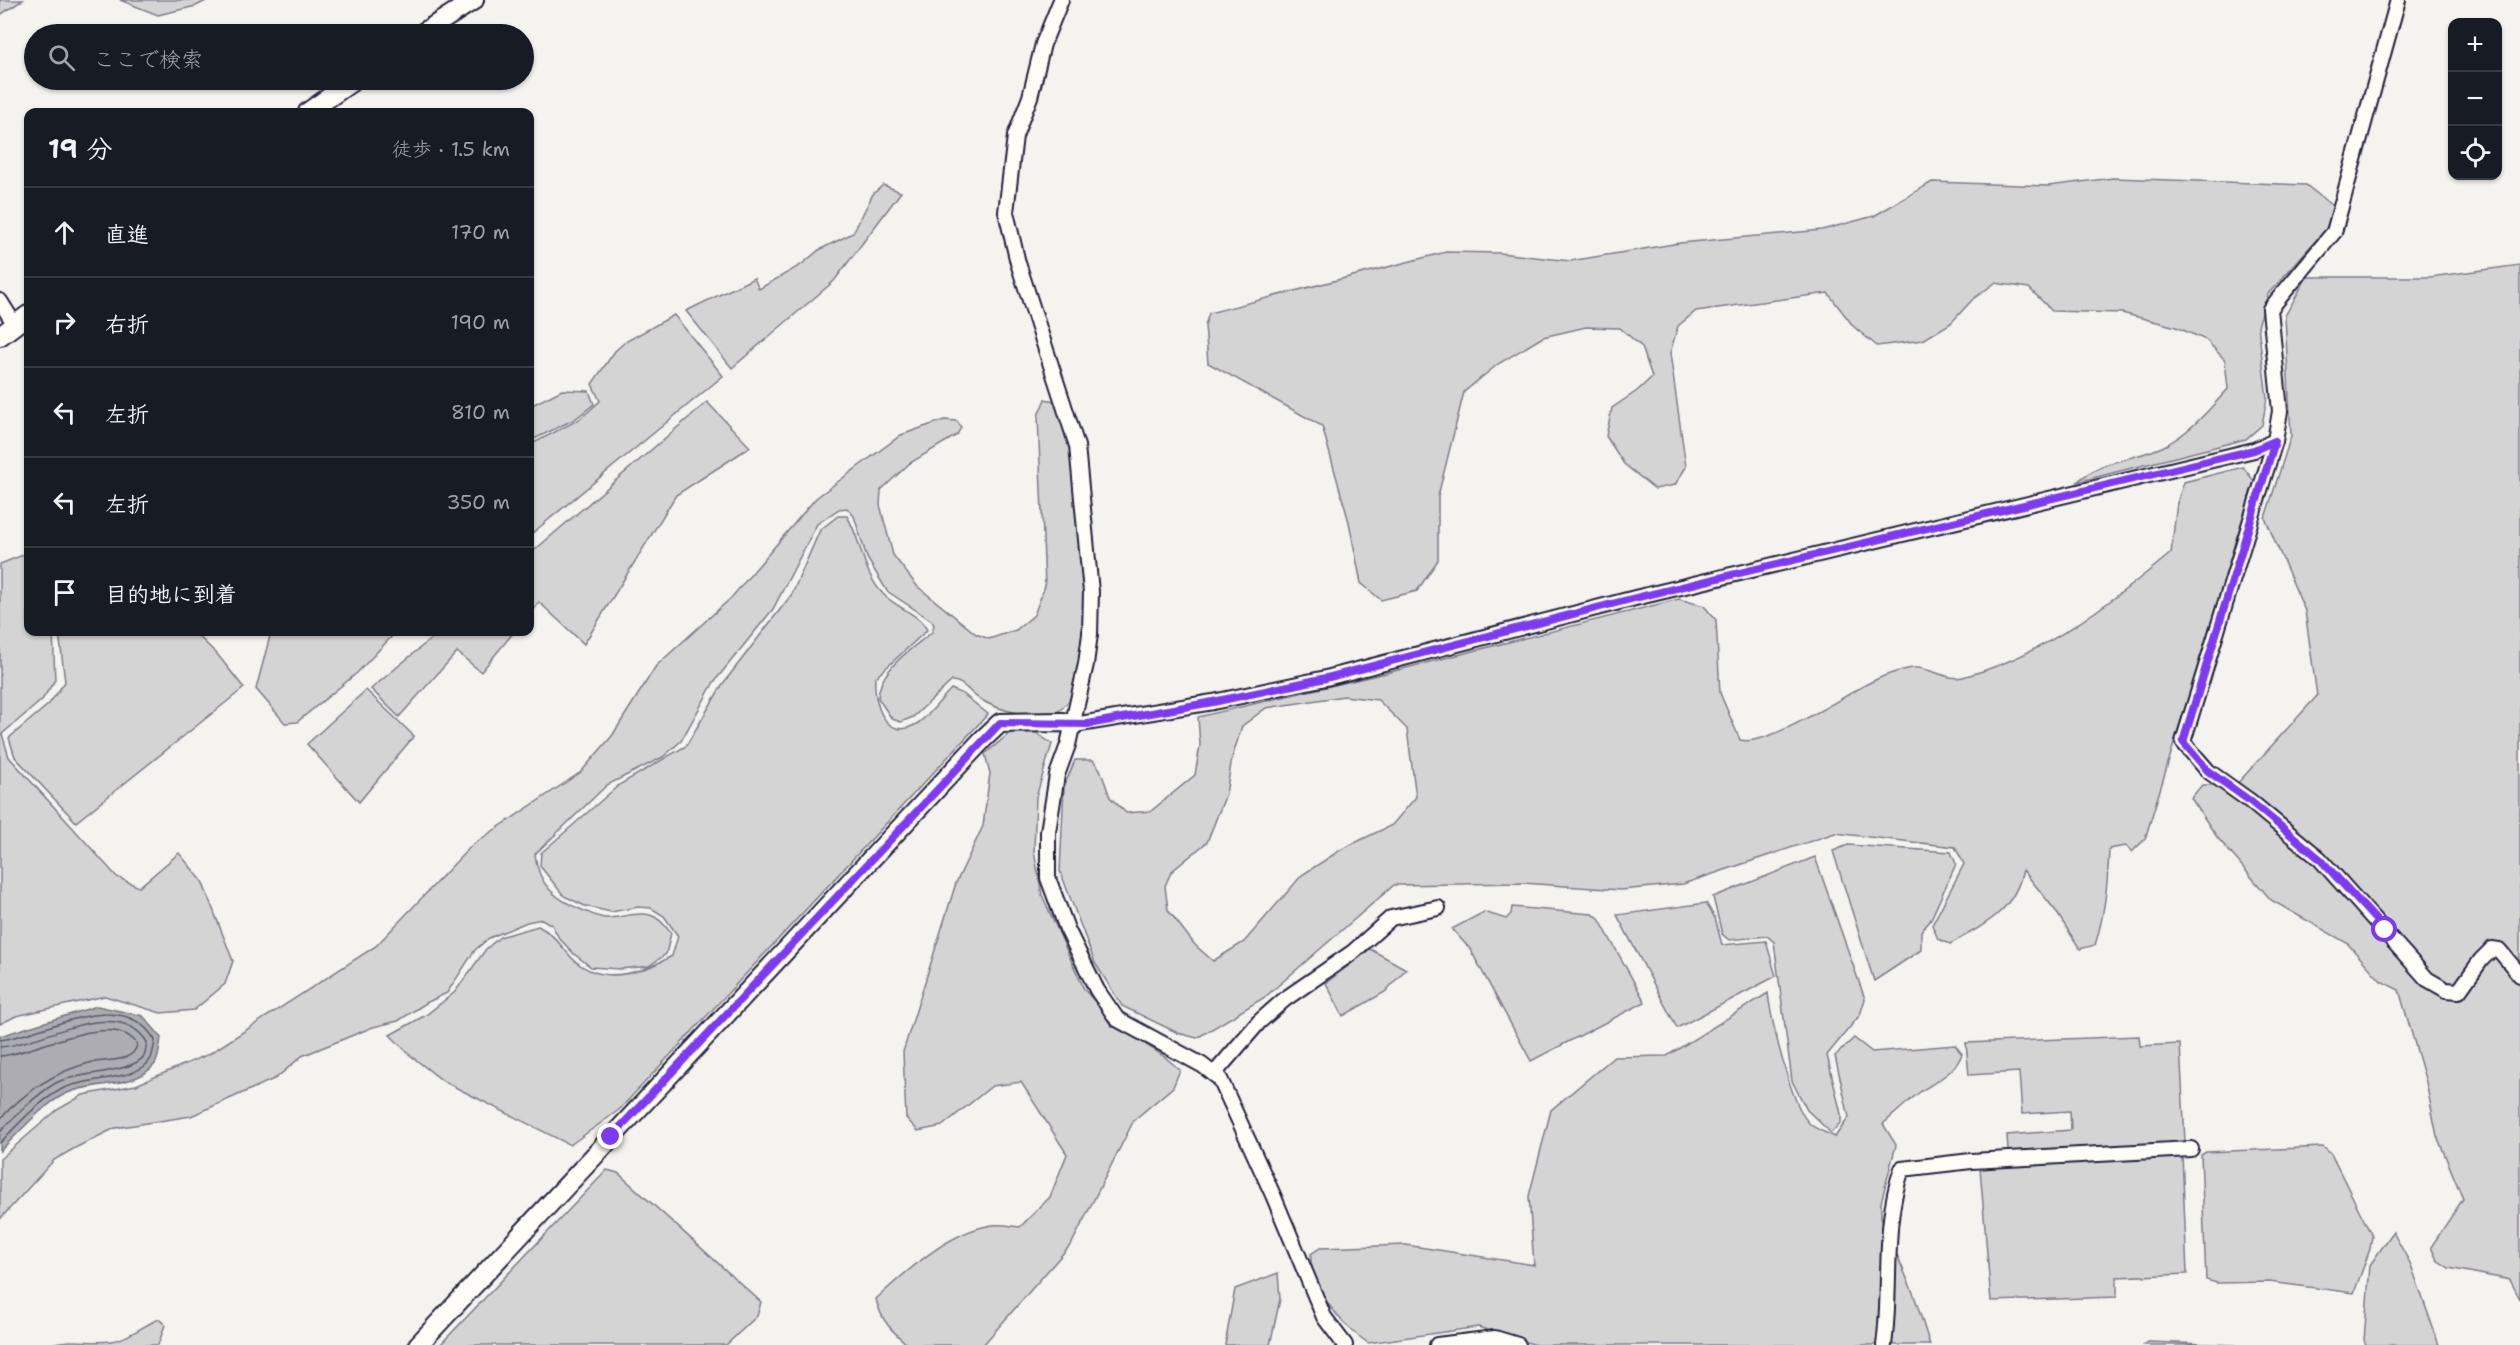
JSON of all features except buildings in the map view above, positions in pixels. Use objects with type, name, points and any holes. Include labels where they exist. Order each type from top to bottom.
[{"type":"street","points":[[437,24],[474,0]]},
{"type":"street","points":[[1061,0],[1043,44],[1030,97],[1015,136],[1006,212],[1018,263],[1077,446],[1091,592],[1086,664],[1074,725],[1057,775],[1048,832],[1048,878],[1067,928],[1097,990],[1117,1018],[1202,1065],[1220,1079],[1274,1195],[1324,1317],[1345,1345]]},
{"type":"street","points":[[2398,0],[2334,232],[2270,309],[2280,411],[2275,441],[2183,742],[2208,771],[2250,801],[2320,859],[2427,979],[2446,990],[2459,991],[2481,960],[2492,949],[2499,950],[2520,975]]},
{"type":"street","points":[[314,108],[340,90]]},
{"type":"street","points":[[0,302],[22,320],[0,336]]},
{"type":"street","points":[[418,1345],[1000,723],[1063,722],[1074,725],[1213,702],[1326,678],[1635,598],[2254,450],[2275,441]]},
{"type":"street","points":[[1214,1074],[1259,1022],[1285,999],[1353,952],[1391,918],[1438,908]]},
{"type":"street","points":[[1884,1345],[1890,1280],[1889,1224],[1902,1169],[1971,1161],[2191,1149]]},
{"type":"street","points":[[1437,1345],[1495,1338],[1518,1345]]},
{"type":"shaded area","points":[[0,0],[23,0],[0,15]]},
{"type":"shaded area","points":[[120,0],[208,0],[196,6],[158,15]]},
{"type":"shaded area","points":[[2113,178],[2306,185],[2335,208],[2326,229],[2268,294],[2258,326],[2267,398],[2262,425],[2246,439],[2077,482],[2097,469],[2151,452],[2172,442],[2198,421],[2228,389],[2225,360],[2206,340],[2176,327],[2122,313],[2052,311],[2029,288],[1995,283],[1973,299],[1951,323],[1923,340],[1877,346],[1854,327],[1828,293],[1696,311],[1678,326],[1670,353],[1686,467],[1675,485],[1655,489],[1624,464],[1606,436],[1612,408],[1637,391],[1652,377],[1642,347],[1620,328],[1586,327],[1543,337],[1498,364],[1464,392],[1438,496],[1438,560],[1417,591],[1381,600],[1361,583],[1349,522],[1322,426],[1208,363],[1205,325],[1209,313],[1446,252],[1500,253],[1570,261],[1680,243],[1822,230],[1874,216],[1932,182],[2048,186]]},
{"type":"shaded area","points":[[883,185],[901,192],[834,281],[732,368],[686,311],[754,278],[759,289],[801,265],[819,250],[853,233],[873,194]]},
{"type":"shaded area","points":[[2520,265],[2520,1299],[2510,1280],[2449,1268],[2437,1260],[2431,1247],[2463,1199],[2437,1136],[2426,1082],[2399,990],[2381,981],[2347,943],[2271,900],[2217,837],[2191,798],[2202,785],[2236,785],[2317,696],[2305,611],[2265,518],[2291,436],[2285,316],[2307,277],[2430,277]]},
{"type":"shaded area","points":[[674,315],[723,376],[534,532],[534,443],[580,419],[600,401],[592,384],[615,351],[625,342]]},
{"type":"shaded area","points":[[562,390],[589,391],[594,404],[575,419],[534,439],[534,404]]},
{"type":"shaded area","points":[[1045,399],[1054,401],[1064,418],[1072,450],[1082,540],[1084,588],[1081,667],[1076,689],[1059,711],[1039,714],[1017,713],[987,703],[963,685],[952,681],[913,717],[901,722],[892,719],[878,698],[884,678],[898,660],[932,632],[934,625],[932,621],[887,591],[867,558],[854,516],[847,508],[839,509],[817,524],[773,609],[714,682],[681,741],[663,757],[607,785],[535,854],[544,882],[556,896],[572,906],[604,918],[645,914],[659,920],[671,933],[666,954],[649,966],[620,969],[591,967],[559,938],[552,925],[542,919],[527,922],[489,938],[475,950],[447,993],[398,1021],[373,1027],[302,1056],[276,1078],[191,1116],[115,1128],[75,1148],[54,1160],[0,1219],[0,1159],[57,1110],[83,1095],[136,1085],[209,1054],[376,946],[472,845],[581,772],[612,736],[656,666],[731,598],[816,498],[901,435],[944,420],[957,421],[961,427],[957,435],[910,463],[881,490],[880,505],[893,555],[917,586],[976,634],[989,639],[1016,630],[1034,615],[1045,586],[1038,416]]},
{"type":"shaded area","points":[[707,402],[750,447],[676,495],[584,644],[539,602],[534,608],[534,551]]},
{"type":"shaded area","points":[[2243,467],[2254,481],[2145,839],[2132,852],[2126,846],[2109,849],[2105,898],[2095,945],[2080,949],[2055,910],[2023,870],[2013,896],[1997,915],[1950,944],[1938,939],[1932,925],[1964,864],[1955,847],[1835,833],[1683,884],[1621,890],[1523,883],[1394,885],[1265,997],[1197,1038],[1178,1033],[1122,1006],[1095,963],[1060,871],[1064,787],[1075,760],[1093,760],[1100,769],[1110,797],[1126,813],[1151,811],[1195,775],[1200,745],[1198,717],[1386,673],[1679,599],[1704,606],[1716,620],[1720,693],[1740,740],[1769,736],[1894,672],[1920,668],[1951,677],[1963,677],[2020,656],[2073,627],[2099,610],[2171,553],[2177,503],[2184,482]],"holes":[[[1344,696],[1378,700],[1407,729],[1416,797],[1392,825],[1342,849],[1302,875],[1244,942],[1213,961],[1195,945],[1168,910],[1165,886],[1171,872],[1207,842],[1226,794],[1232,758],[1242,726],[1266,708]]]},
{"type":"shaded area","points":[[838,516],[847,516],[871,577],[884,595],[914,615],[927,630],[875,678],[876,698],[883,717],[897,728],[907,728],[922,720],[951,689],[963,694],[988,714],[619,1110],[570,1145],[443,1081],[410,1055],[390,1035],[426,1015],[455,992],[486,949],[500,937],[538,926],[553,936],[583,967],[608,975],[634,972],[672,956],[678,936],[664,916],[651,908],[638,907],[611,912],[585,906],[564,896],[540,866],[541,853],[619,785],[686,746],[722,685],[792,594],[820,530]]},
{"type":"shaded area","points":[[24,555],[24,636],[53,636],[55,680],[42,700],[2,734],[9,757],[117,877],[139,887],[179,853],[202,881],[233,961],[225,984],[194,1010],[161,1013],[105,996],[16,1016],[0,1024],[0,564]]},
{"type":"shaded area","points":[[59,636],[198,636],[217,654],[244,688],[76,822],[15,757],[9,738],[49,704],[65,682]]},
{"type":"shaded area","points":[[270,636],[392,636],[357,673],[297,722],[285,723],[256,689]]},
{"type":"shaded area","points":[[434,636],[511,636],[481,672],[457,652],[399,717],[371,689]]},
{"type":"shaded area","points":[[366,690],[414,736],[359,802],[307,744]]},
{"type":"shaded area","points":[[1031,729],[1052,744],[1036,797],[1034,851],[1042,895],[1084,989],[1113,1023],[1165,1057],[1180,1070],[1173,1087],[1134,1120],[1072,1243],[983,1345],[908,1345],[888,1325],[876,1299],[901,1276],[960,1235],[992,1225],[1020,1227],[1050,1197],[1067,1154],[1021,1082],[992,1086],[942,1126],[918,1131],[906,1118],[903,1052],[956,883],[983,826],[990,773],[985,754],[1010,733]]},
{"type":"shaded area","points":[[1848,845],[1951,852],[1956,864],[1930,921],[1921,931],[1921,950],[1874,981],[1833,851]]},
{"type":"shaded area","points":[[1815,857],[1865,999],[1860,1015],[1827,1055],[1841,1114],[1841,1122],[1831,1133],[1807,1110],[1792,1081],[1774,942],[1767,936],[1729,940],[1722,934],[1713,897]]},
{"type":"shaded area","points":[[1706,903],[1715,918],[1722,945],[1766,941],[1776,976],[1677,1028],[1617,915]]},
{"type":"shaded area","points":[[1512,907],[1592,914],[1598,917],[1645,1002],[1531,1061],[1470,949],[1452,929],[1484,912],[1506,919],[1511,914]]},
{"type":"shaded area","points":[[1370,949],[1406,969],[1385,992],[1343,1016],[1326,983]]},
{"type":"shaded area","points":[[1768,993],[1773,1022],[1796,1100],[1810,1124],[1835,1137],[1849,1117],[1835,1056],[1854,1038],[1872,1052],[1955,1045],[1962,1054],[1950,1071],[1920,1092],[1883,1124],[1896,1145],[1881,1202],[1881,1217],[1914,1295],[1930,1345],[1536,1345],[1478,1327],[1368,1343],[1347,1326],[1329,1304],[1315,1279],[1312,1267],[1311,1254],[1320,1248],[1406,1245],[1534,1265],[1529,1196],[1551,1110],[1614,1057],[1667,1056]]},
{"type":"shaded area","points":[[2139,1036],[2140,1046],[2180,1044],[2185,1142],[2008,1151],[2007,1135],[2071,1130],[2070,1111],[2022,1114],[2019,1072],[1969,1075],[1966,1043]]},
{"type":"shaded area","points":[[2323,1147],[2331,1154],[2372,1236],[2370,1249],[2354,1293],[2269,1282],[2217,1283],[2206,1280],[2201,1155],[2206,1152]]},
{"type":"shaded area","points":[[2182,1154],[2187,1274],[2117,1277],[2117,1297],[1991,1301],[1980,1168]]},
{"type":"shaded area","points":[[607,1170],[618,1173],[761,1302],[757,1316],[726,1345],[440,1345]]},
{"type":"shaded area","points":[[2393,1232],[2411,1265],[2439,1345],[2366,1345],[2364,1340],[2370,1265]]},
{"type":"shaded area","points":[[1278,1273],[1280,1299],[1270,1345],[1225,1345],[1235,1289]]},
{"type":"shaded area","points":[[159,1319],[165,1325],[158,1345],[49,1345],[64,1341],[117,1340]]},
{"type":"shaded area","points":[[2148,1342],[2236,1345],[2144,1345]]},
{"type":"water","points":[[97,1006],[143,1016],[161,1037],[155,1064],[136,1078],[76,1090],[56,1099],[0,1151],[0,1036]]},
{"type":"route","points":[[611,1137],[1000,723],[1088,724],[1213,702],[1326,678],[1635,598],[1963,522],[2254,450],[2275,441],[2183,742],[2208,771],[2296,837],[2320,859],[2385,930]]}]
